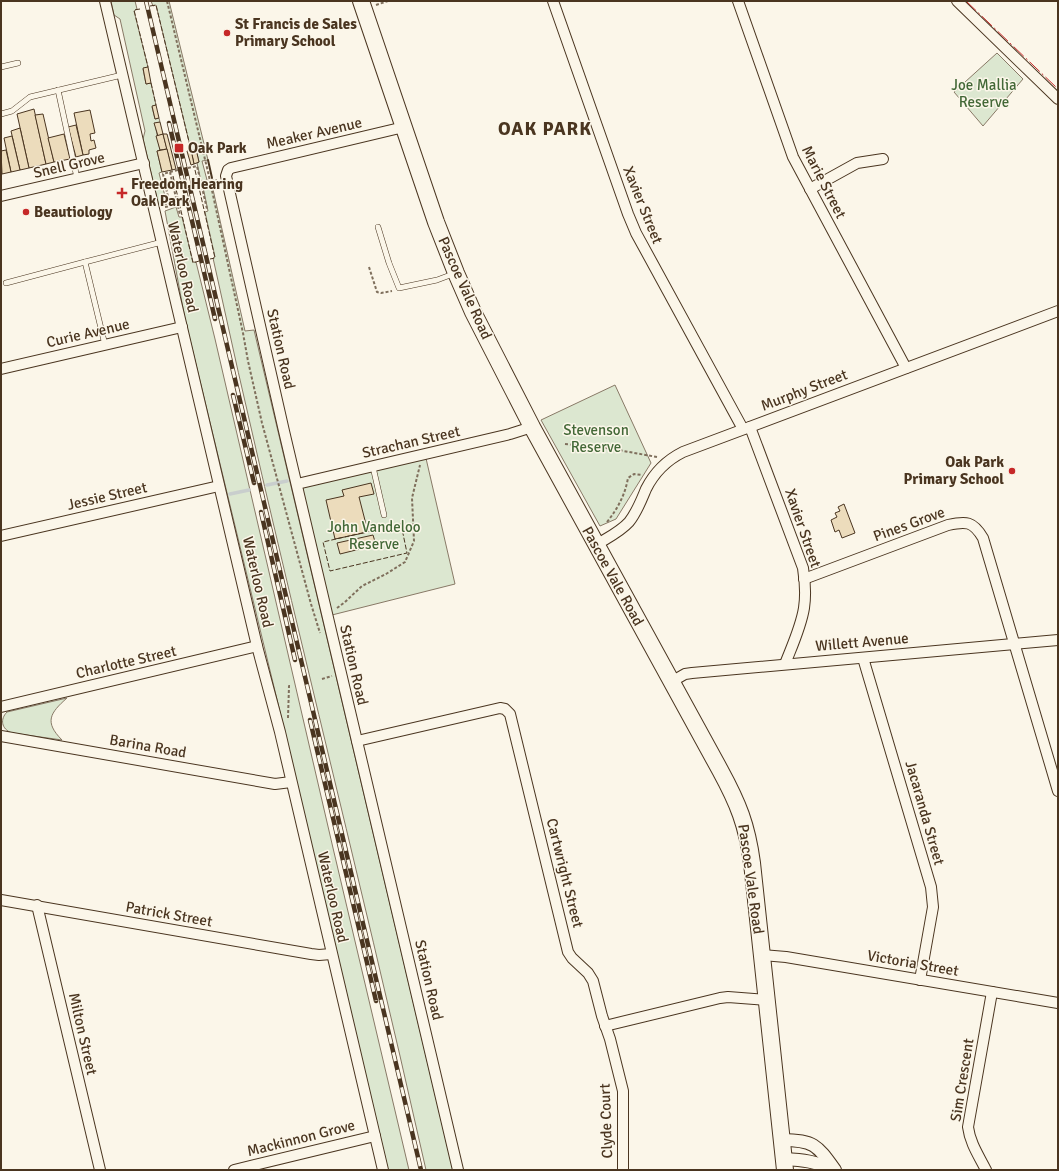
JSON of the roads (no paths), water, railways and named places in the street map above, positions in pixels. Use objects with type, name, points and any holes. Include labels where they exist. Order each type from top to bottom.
[{"type":"main road","name":"Pascoe Vale Road","points":[[361,1],[436,222],[473,312],[532,427],[723,775],[742,815],[752,863],[784,1165]]},
{"type":"street","name":"Waterloo Road","points":[[105,1],[257,646],[280,732],[383,1170]]},
{"type":"street","name":"Xavier Street","points":[[553,1],[636,233],[747,428],[800,561],[804,579],[805,596],[802,615],[785,664]]},
{"type":"street","name":"Marie Street","points":[[738,1],[790,150],[906,368]]},
{"type":"street","points":[[957,1],[1058,99]]},
{"type":"street","name":"Meaker Avenue","points":[[231,168],[404,127]]},
{"type":"street","points":[[810,189],[857,163],[884,159]]},
{"type":"street","name":"Snell Grove","points":[[1,196],[144,163]]},
{"type":"street","name":"Station Road","points":[[231,168],[226,174],[284,431],[458,1170]]},
{"type":"street","name":"Murphy Street","points":[[596,545],[626,526],[636,512],[652,478],[675,456],[1058,311]]},
{"type":"street","name":"Curie Avenue","points":[[1,369],[182,327]]},
{"type":"street","name":"Strachan Street","points":[[297,484],[516,433],[532,427]]},
{"type":"street","name":"Jessie Street","points":[[1,536],[219,486]]},
{"type":"street","name":"Pines Grove","points":[[804,579],[948,525],[958,523],[971,524],[979,531],[983,538],[1014,644]]},
{"type":"street","name":"Willett Avenue","points":[[671,682],[685,674],[692,673],[1058,640]]},
{"type":"street","points":[[1014,644],[1058,791]]},
{"type":"street","name":"Charlotte Street","points":[[1,706],[257,646]]},
{"type":"street","name":"Jacaranda Street","points":[[863,658],[931,887],[933,907],[920,980]]},
{"type":"street","name":"Cartwright Street","points":[[357,740],[484,711],[500,708],[508,711],[512,718],[568,952],[591,977],[605,1026]]},
{"type":"street","name":"Barina Road","points":[[1,736],[275,784],[291,782]]},
{"type":"street","name":"Patrick Street","points":[[1,900],[37,905],[311,954],[332,954]]},
{"type":"street","name":"Milton Street","points":[[37,905],[100,1170]]},
{"type":"street","name":"Victoria Street","points":[[762,955],[786,957],[1058,1003]]},
{"type":"street","name":"Sim Crescent","points":[[986,1170],[972,1144],[968,1127],[992,992]]},
{"type":"street","points":[[605,1026],[720,998],[728,997],[766,1000]]},
{"type":"street","name":"Clyde Court","points":[[605,1026],[610,1039],[623,1091],[623,1170]]},
{"type":"street","name":"Mackinnon Grove","points":[[234,1170],[375,1136]]},
{"type":"street","points":[[782,1140],[804,1141],[813,1144],[822,1153],[834,1170]]},
{"type":"street","points":[[784,1165],[805,1160],[821,1164],[834,1170]]},
{"type":"lane","points":[[1,67],[18,63]]},
{"type":"lane","points":[[1,114],[12,111],[30,97],[122,75]]},
{"type":"lane","points":[[58,90],[77,178]]},
{"type":"lane","points":[[378,227],[389,263],[399,288],[437,280],[456,273]]},
{"type":"lane","points":[[6,283],[162,242]]},
{"type":"lane","points":[[85,262],[104,345]]},
{"type":"lane","points":[[373,467],[384,515]]},
{"type":"waterway","points":[[267,485],[287,481]]},
{"type":"waterway","points":[[230,494],[249,490]]},
{"type":"railway","points":[[146,1],[421,1170]]},
{"type":"railway","points":[[169,123],[215,319]]},
{"type":"railway","points":[[233,395],[254,483]]},
{"type":"railway","points":[[261,512],[295,660]]},
{"type":"railway","points":[[310,720],[376,1001]]},
{"type":"place","name":"St Francis de Sales Primary School","points":[[227,33]]},
{"type":"place","name":"Oak Park","points":[[179,148]]},
{"type":"place","name":"Freedom Hearing Oak Park","points":[[122,193]]},
{"type":"place","name":"Beautiology","points":[[26,212]]},
{"type":"place","name":"Oak Park Primary School","points":[[1012,471]]},
{"type":"district","name":"OAK PARK","points":[[545,128]]},
{"type":"park label","name":"Joe Mallia Reserve","points":[[984,94]]},
{"type":"park label","name":"Stevenson Reserve","points":[[596,438]]},
{"type":"park label","name":"John Vandeloo Reserve","points":[[374,536]]}]
